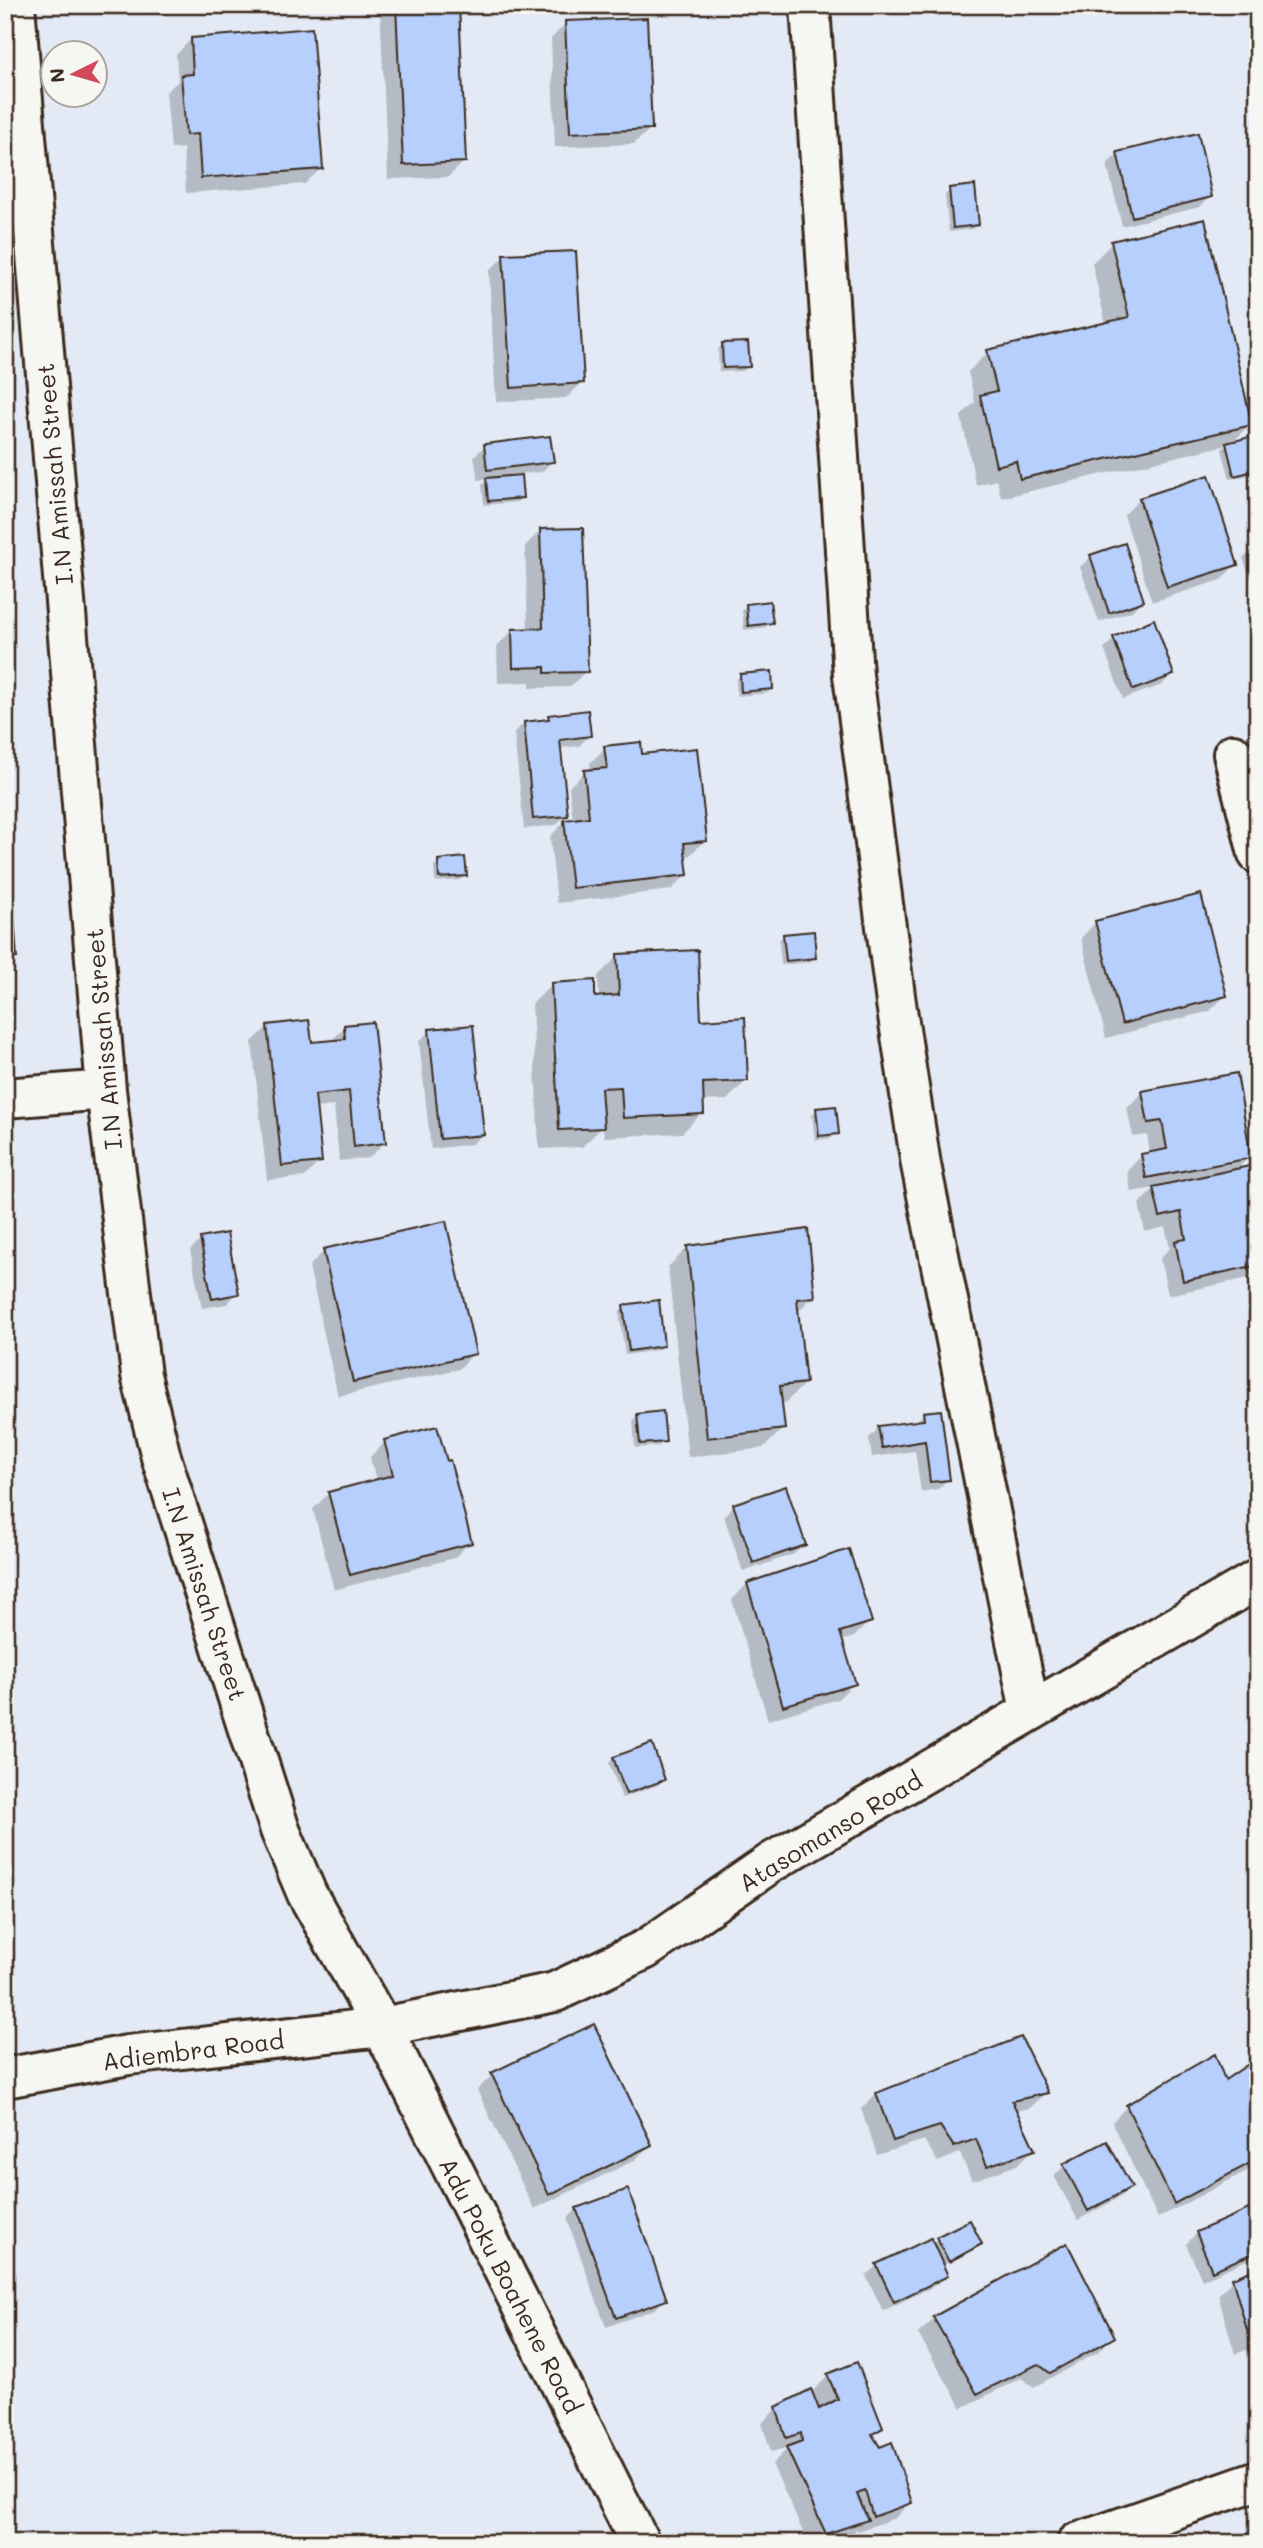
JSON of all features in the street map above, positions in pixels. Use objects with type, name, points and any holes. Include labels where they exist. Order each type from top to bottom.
[{"type":"street","name":"I.N Amissah Street","points":[[15,5],[106,1090],[141,1375],[161,1457],[280,1830],[307,1894],[382,2027]]},
{"type":"street","points":[[810,5],[854,688],[894,989],[921,1165],[1030,1711]]},
{"type":"street","points":[[1233,754],[1258,854]]},
{"type":"street","points":[[5,1098],[106,1090]]},
{"type":"street","name":"Atasomanso Road","points":[[382,2027],[555,1992],[646,1949],[772,1862],[1258,1579]]},
{"type":"street","name":"Adiembra Road","points":[[5,2078],[128,2056],[382,2027]]},
{"type":"street","name":"Adu Poku Boahene Road","points":[[382,2027],[640,2543]]},
{"type":"street","points":[[1077,2543],[1258,2480]]},
{"type":"building","points":[[396,5],[459,5],[466,162],[403,165]]},
{"type":"building","points":[[647,18],[652,129],[570,133],[565,21]]},
{"type":"building","points":[[312,28],[323,169],[201,178],[198,134],[186,135],[181,75],[193,74],[191,38]]},
{"type":"building","points":[[1198,133],[1212,197],[1132,217],[1117,152]]},
{"type":"building","points":[[975,185],[979,225],[953,228],[949,188]]},
{"type":"building","points":[[1205,219],[1252,425],[1020,479],[1016,461],[996,466],[980,395],[997,391],[987,350],[1129,317],[1111,241]]},
{"type":"building","points":[[576,251],[584,383],[511,388],[503,254]]},
{"type":"building","points":[[748,342],[750,367],[723,368],[722,343]]},
{"type":"building","points":[[1258,435],[1258,470],[1234,476],[1226,443]]},
{"type":"building","points":[[550,436],[554,462],[487,470],[484,444]]},
{"type":"building","points":[[521,475],[523,498],[488,501],[486,478]]},
{"type":"building","points":[[1209,475],[1238,565],[1167,587],[1139,498]]},
{"type":"building","points":[[583,528],[588,672],[545,673],[545,667],[513,668],[512,629],[543,628],[540,529]]},
{"type":"building","points":[[1125,543],[1144,601],[1109,613],[1090,555]]},
{"type":"building","points":[[770,601],[773,623],[748,626],[746,604]]},
{"type":"building","points":[[1154,619],[1174,675],[1133,690],[1113,637]]},
{"type":"building","points":[[772,671],[773,689],[741,692],[740,674]]},
{"type":"building","points":[[588,710],[591,736],[560,740],[568,816],[533,819],[524,722],[549,719],[548,715]]},
{"type":"building","points":[[641,742],[642,754],[697,748],[707,841],[684,843],[688,875],[572,888],[564,820],[589,817],[584,770],[607,768],[604,746]]},
{"type":"building","points":[[465,857],[467,876],[439,878],[438,860]]},
{"type":"building","points":[[1201,894],[1227,996],[1122,1024],[1095,921]]},
{"type":"building","points":[[5,917],[14,917],[17,958],[5,959]]},
{"type":"building","points":[[814,931],[816,958],[786,961],[783,934]]},
{"type":"building","points":[[698,950],[701,1020],[745,1017],[748,1081],[703,1083],[704,1114],[623,1118],[621,1087],[601,1088],[604,1128],[559,1130],[551,983],[595,980],[595,997],[619,995],[617,954]]},
{"type":"building","points":[[309,1020],[312,1042],[345,1039],[344,1025],[373,1022],[386,1143],[354,1147],[349,1091],[315,1095],[322,1162],[282,1166],[267,1025]]},
{"type":"building","points":[[473,1025],[484,1135],[440,1139],[429,1029]]},
{"type":"building","points":[[1237,1073],[1251,1158],[1146,1178],[1141,1154],[1167,1149],[1162,1121],[1148,1123],[1142,1091]]},
{"type":"building","points":[[836,1106],[839,1134],[819,1136],[816,1108]]},
{"type":"building","points":[[1254,1165],[1258,1183],[1258,1265],[1183,1281],[1175,1241],[1186,1239],[1181,1212],[1160,1217],[1153,1187]]},
{"type":"building","points":[[446,1221],[476,1354],[353,1382],[323,1249]]},
{"type":"building","points":[[808,1229],[815,1297],[797,1299],[806,1383],[780,1386],[785,1429],[707,1438],[687,1246]]},
{"type":"building","points":[[227,1233],[239,1294],[212,1299],[200,1238]]},
{"type":"building","points":[[659,1300],[664,1346],[629,1351],[623,1305]]},
{"type":"building","points":[[941,1410],[950,1480],[930,1482],[925,1441],[882,1448],[878,1426],[924,1420],[923,1412]]},
{"type":"building","points":[[663,1411],[666,1442],[640,1444],[637,1414]]},
{"type":"building","points":[[437,1426],[447,1461],[450,1460],[472,1543],[350,1575],[328,1492],[393,1475],[384,1440]]},
{"type":"building","points":[[786,1486],[806,1545],[753,1563],[733,1504]]},
{"type":"building","points":[[849,1549],[872,1622],[840,1632],[856,1684],[783,1706],[747,1583]]},
{"type":"building","points":[[652,1743],[665,1780],[626,1794],[613,1757]]},
{"type":"building","points":[[594,2024],[652,2145],[549,2195],[491,2073]]},
{"type":"building","points":[[1021,2037],[1048,2093],[1012,2101],[1035,2150],[987,2166],[976,2139],[954,2147],[940,2126],[893,2141],[876,2093]]},
{"type":"building","points":[[1215,2054],[1225,2080],[1250,2063],[1258,2079],[1258,2159],[1174,2204],[1126,2105]]},
{"type":"building","points":[[1107,2141],[1132,2187],[1088,2211],[1063,2164]]},
{"type":"building","points":[[628,2189],[667,2300],[616,2318],[576,2208]]},
{"type":"building","points":[[1258,2205],[1258,2251],[1212,2271],[1196,2232]]},
{"type":"building","points":[[970,2220],[982,2244],[949,2262],[936,2237]]},
{"type":"building","points":[[931,2238],[948,2276],[894,2302],[876,2264]]},
{"type":"building","points":[[1067,2243],[1115,2337],[1050,2373],[1038,2364],[977,2394],[933,2317]]},
{"type":"building","points":[[1258,2268],[1258,2337],[1250,2340],[1232,2278]]},
{"type":"building","points":[[857,2362],[883,2428],[872,2434],[880,2447],[892,2442],[912,2503],[873,2517],[865,2491],[857,2494],[868,2520],[826,2534],[786,2447],[802,2441],[801,2433],[786,2438],[776,2407],[811,2389],[819,2409],[838,2399],[827,2374]]}]
